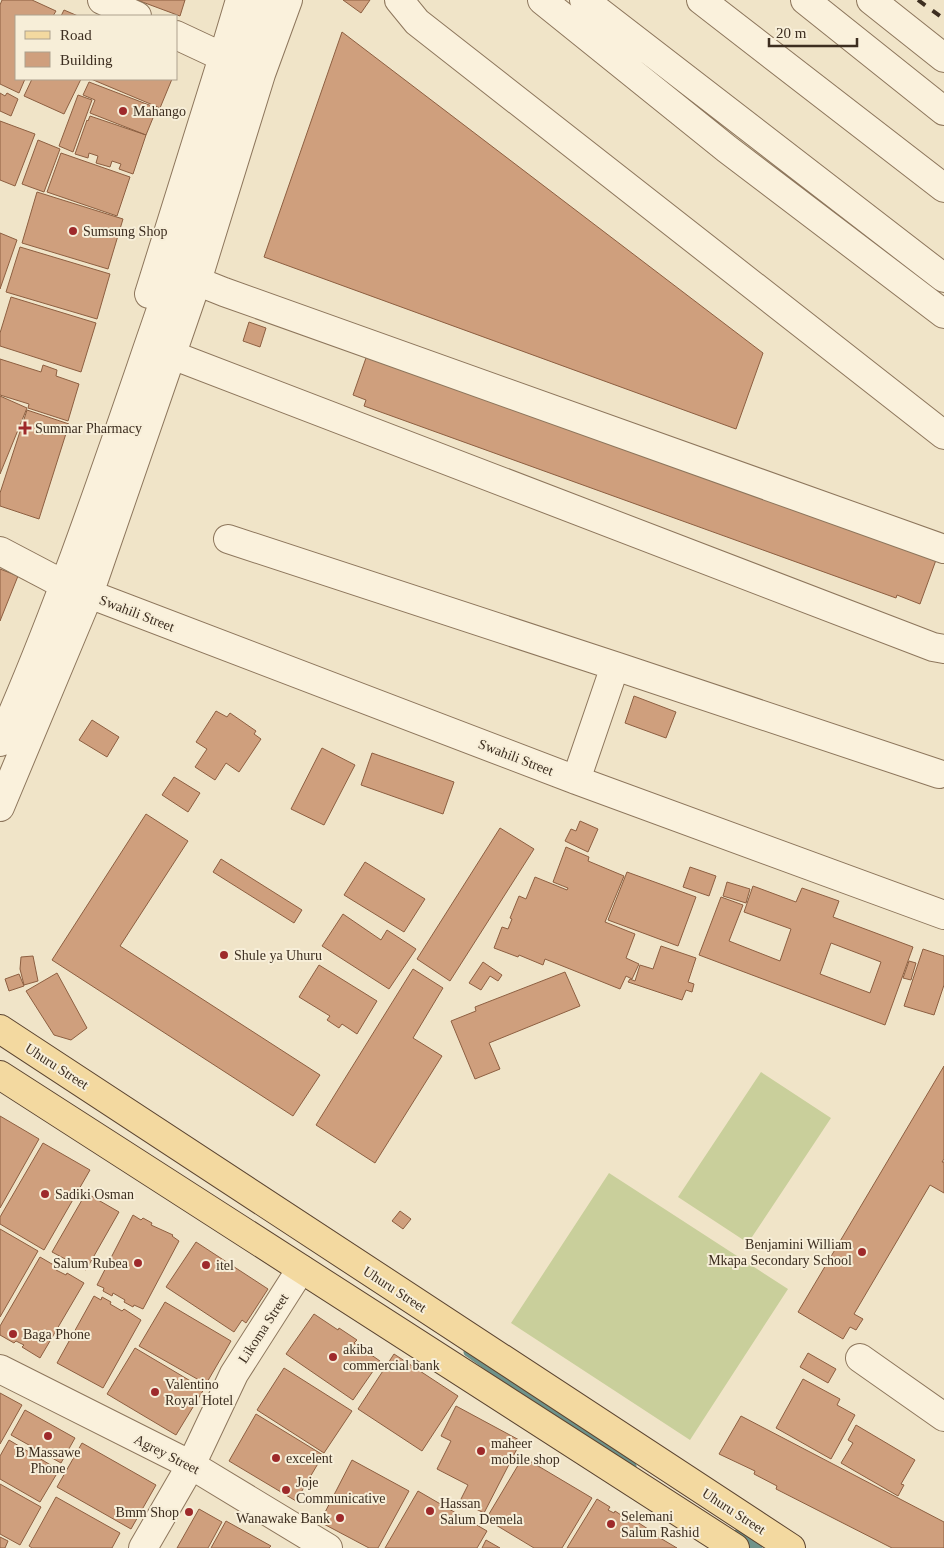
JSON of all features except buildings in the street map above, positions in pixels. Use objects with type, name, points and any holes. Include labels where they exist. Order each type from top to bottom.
[{"type":"main road","name":"Uhuru Street","points":[[0,1029],[791,1548]]},
{"type":"main road","points":[[0,1075],[723,1545]]},
{"type":"street","points":[[102,0],[135,15]]},
{"type":"street","points":[[0,720],[59,582],[240,0]]},
{"type":"street","points":[[185,276],[189,240],[262,0]]},
{"type":"street","points":[[0,770],[80,577],[185,276],[288,0]]},
{"type":"street","points":[[399,0],[417,22],[944,435]]},
{"type":"street","points":[[542,0],[727,149],[944,314]]},
{"type":"street","points":[[584,0],[944,278]]},
{"type":"street","points":[[701,0],[944,188]]},
{"type":"street","points":[[804,0],[944,112]]},
{"type":"street","points":[[871,0],[944,58]]},
{"type":"street","points":[[178,36],[223,57]]},
{"type":"street","points":[[185,276],[224,292],[944,549]]},
{"type":"street","points":[[0,807],[90,594],[159,351]]},
{"type":"street","points":[[159,351],[933,647],[944,649]]},
{"type":"street","points":[[0,742],[159,351]]},
{"type":"street","points":[[228,539],[939,774]]},
{"type":"street","points":[[0,551],[59,582]]},
{"type":"street","name":"Swahili Street","points":[[90,594],[576,780],[944,915]]},
{"type":"street","points":[[576,780],[616,666]]},
{"type":"street","name":"Likoma Street","points":[[143,1548],[191,1465],[234,1374],[301,1269]]},
{"type":"street","points":[[860,1358],[944,1417]]},
{"type":"street","name":"Agrey Street","points":[[0,1369],[191,1465],[328,1548]]},
{"type":"green space","points":[[761,1072],[831,1118],[748,1243],[678,1197]]},
{"type":"green space","points":[[609,1173],[788,1289],[690,1440],[511,1323]]},
{"type":"waterway","points":[[468,1352],[632,1466]]},
{"type":"waterway","points":[[737,1534],[758,1548]]},
{"type":"railway","points":[[918,0],[944,19]]},
{"type":"place","name":"Mahango","points":[[123,111]]},
{"type":"place","name":"Sumsung Shop","points":[[73,231]]},
{"type":"place","name":"Summar Pharmacy","points":[[25,428]]},
{"type":"place","name":"Shule ya Uhuru","points":[[224,955]]},
{"type":"place","name":"Sadiki Osman","points":[[45,1194]]},
{"type":"place","name":"Benjamini William Mkapa Secondary School","points":[[862,1252]]},
{"type":"place","name":"Salum Rubea","points":[[138,1263]]},
{"type":"place","name":"itel","points":[[206,1265]]},
{"type":"place","name":"Baga Phone","points":[[13,1334]]},
{"type":"place","name":"akiba commercial bank","points":[[333,1357]]},
{"type":"place","name":"Valentino Royal Hotel","points":[[155,1392]]},
{"type":"place","name":"B Massawe Phone","points":[[48,1436]]},
{"type":"place","name":"maheer mobile shop","points":[[481,1451]]},
{"type":"place","name":"excelent","points":[[276,1458]]},
{"type":"place","name":"Joje Communicative","points":[[286,1490]]},
{"type":"place","name":"Hassan Salum Demela","points":[[430,1511]]},
{"type":"place","name":"Bmm Shop","points":[[189,1512]]},
{"type":"place","name":"Wanawake Bank","points":[[340,1518]]},
{"type":"place","name":"Selemani Salum Rashid","points":[[611,1524]]}]
